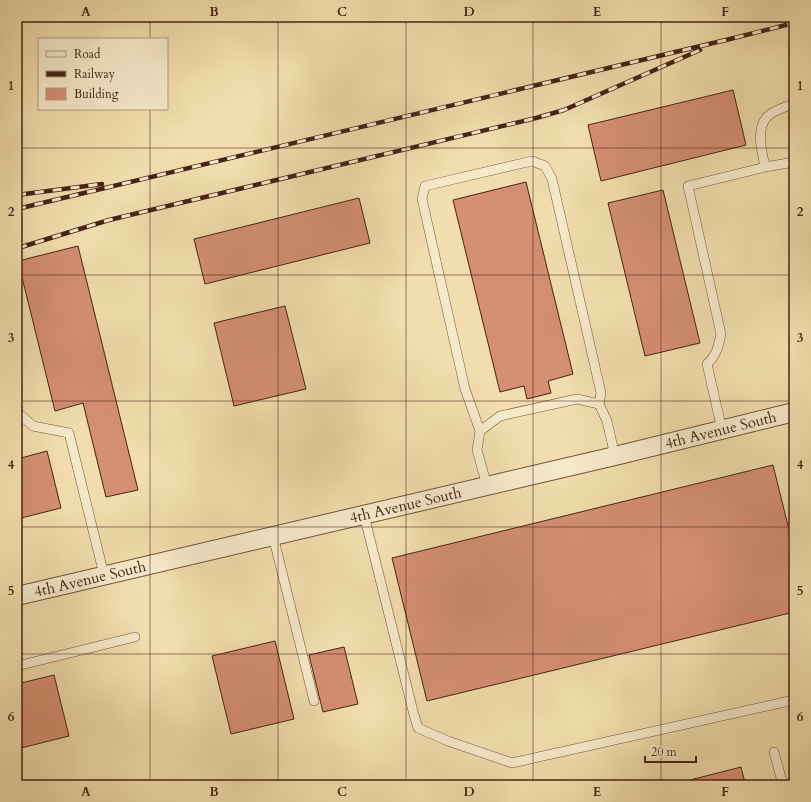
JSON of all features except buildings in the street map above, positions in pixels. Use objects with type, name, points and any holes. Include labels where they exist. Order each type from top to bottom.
[{"type":"street","name":"4th Avenue South","points":[[17,596],[615,456],[794,412]]},
{"type":"lane","points":[[765,167],[761,145],[761,130],[766,117],[784,107],[794,104]]},
{"type":"lane","points":[[487,486],[477,450],[480,430],[466,389],[422,199],[425,186],[532,161],[545,166],[552,179],[601,393],[599,404],[607,421],[615,456]]},
{"type":"lane","points":[[722,430],[707,364],[713,359],[721,334],[688,186],[765,167],[794,162]]},
{"type":"lane","points":[[480,430],[500,416],[508,414],[577,399],[599,404]]},
{"type":"lane","points":[[17,410],[33,426],[69,433],[104,575]]},
{"type":"lane","points":[[364,514],[418,728],[448,741],[512,763],[794,700]]},
{"type":"lane","points":[[273,536],[314,701]]},
{"type":"lane","points":[[17,666],[136,637]]},
{"type":"lane","points":[[774,752],[783,785]]},
{"type":"railway","points":[[17,209],[794,23]]},
{"type":"railway","points":[[18,248],[109,220],[564,110],[700,50]]},
{"type":"railway","points":[[17,195],[102,184]]}]
